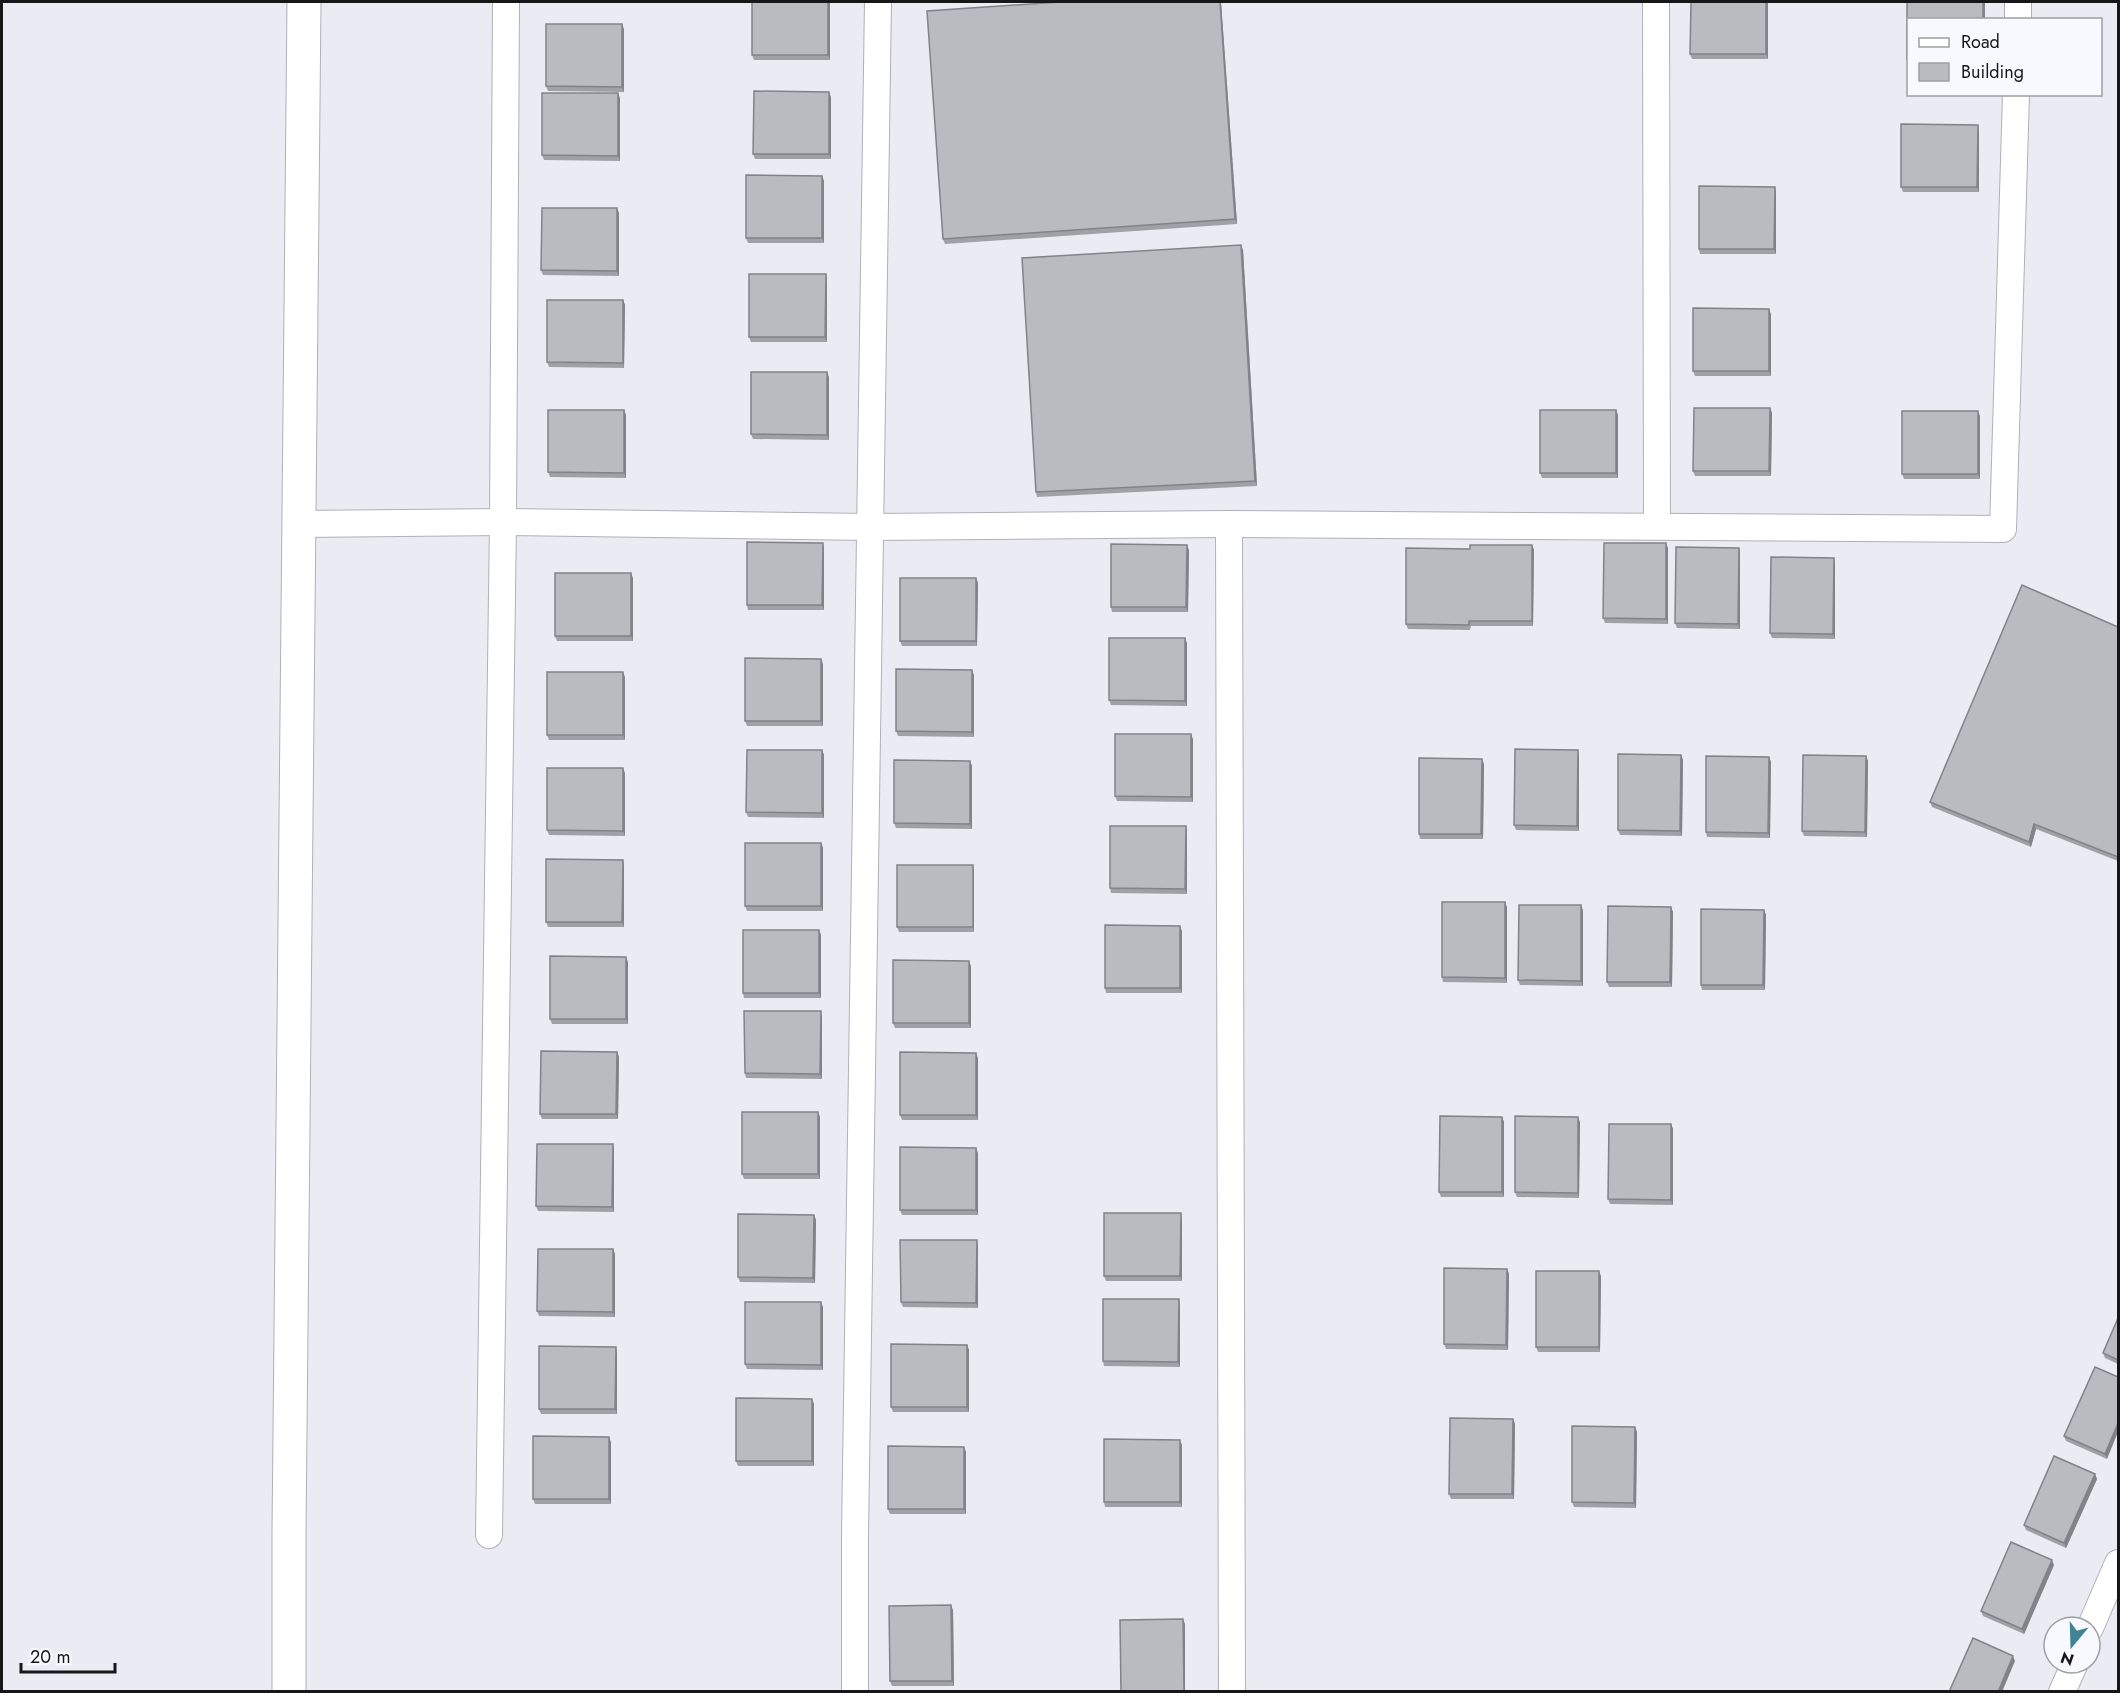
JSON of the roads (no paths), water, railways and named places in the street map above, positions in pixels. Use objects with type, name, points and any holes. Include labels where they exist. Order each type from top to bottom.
[{"type":"street","points":[[289,1692],[304,2]]},
{"type":"street","points":[[489,1535],[503,522],[506,2]]},
{"type":"street","points":[[855,1692],[855,1513],[878,2]]},
{"type":"street","points":[[1656,2],[1657,526]]},
{"type":"street","points":[[2018,2],[2018,18]]},
{"type":"street","points":[[299,524],[503,522],[870,527],[1230,524],[2003,529],[2016,96]]},
{"type":"street","points":[[1230,524],[1232,1692]]},
{"type":"street","points":[[2096,1615],[2118,1563]]},
{"type":"street","points":[[2062,1692],[2069,1675]]}]
